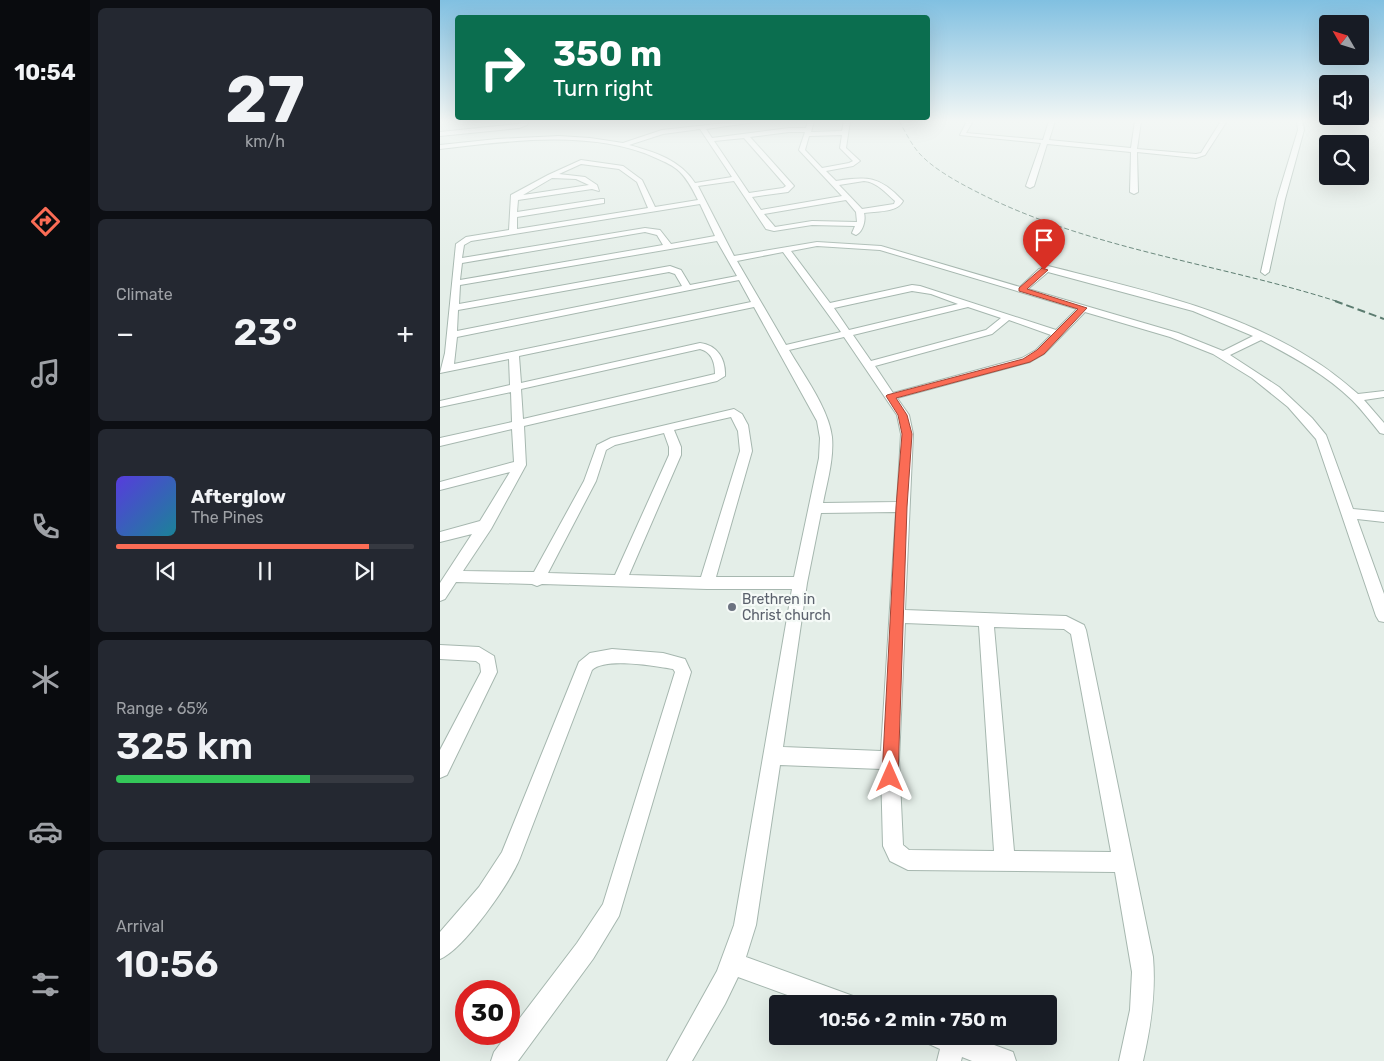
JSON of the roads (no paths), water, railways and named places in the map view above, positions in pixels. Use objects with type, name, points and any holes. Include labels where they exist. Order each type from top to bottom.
[{"type":"street","points":[[512,199],[561,171]]},
{"type":"street","points":[[626,171],[640,181],[652,210]]},
{"type":"street","points":[[679,1061],[733,964],[745,925],[800,583],[826,449],[823,421],[784,348],[719,238],[702,202],[683,171]]},
{"type":"street","points":[[732,171],[769,227],[773,229],[812,223],[860,224]]},
{"type":"street","points":[[749,196],[785,190],[790,186],[776,171]]},
{"type":"street","points":[[820,171],[862,215],[850,245]]},
{"type":"street","points":[[1030,186],[1035,171]]},
{"type":"street","points":[[1134,171],[1134,192]]},
{"type":"street","points":[[1265,272],[1289,171]]},
{"type":"street","points":[[550,176],[583,178],[595,186],[606,218]]},
{"type":"street","points":[[693,185],[737,178]]},
{"type":"street","points":[[833,184],[860,179],[873,180],[899,201],[892,207],[860,211]]},
{"type":"street","points":[[512,199],[595,186]]},
{"type":"street","points":[[760,212],[846,198]]},
{"type":"street","points":[[512,199],[513,232]]},
{"type":"street","points":[[513,215],[601,201]]},
{"type":"street","points":[[702,202],[465,240],[460,244],[457,261],[453,335],[444,369],[758,303]]},
{"type":"street","points":[[457,261],[654,229],[660,232],[668,246]]},
{"type":"street","points":[[456,283],[719,238]]},
{"type":"street","points":[[732,259],[817,244],[881,248],[1185,338],[1223,355],[1255,374],[1306,418],[1326,447],[1384,616]]},
{"type":"street","points":[[785,249],[828,306],[903,415],[907,434],[890,760],[892,842],[894,851],[899,856],[908,860],[1122,862]]},
{"type":"street","points":[[453,308],[670,269],[678,272],[688,289]]},
{"type":"street","points":[[1022,290],[1042,271],[1052,270],[1196,309],[1261,336],[1310,362],[1356,398],[1384,430]]},
{"type":"street","points":[[453,335],[742,277]]},
{"type":"street","points":[[828,306],[912,288],[946,295],[1059,334]]},
{"type":"street","points":[[784,348],[969,304]]},
{"type":"street","points":[[890,396],[1026,360],[1040,352],[1083,308]]},
{"type":"street","points":[[867,365],[989,332],[1007,316]]},
{"type":"street","points":[[1223,355],[1261,336]]},
{"type":"street","points":[[440,404],[700,346],[708,346],[713,350],[721,374],[713,379],[440,442]]},
{"type":"street","points":[[440,595],[486,525],[520,465],[514,354]]},
{"type":"street","points":[[1356,398],[1384,394]]},
{"type":"street","points":[[536,580],[595,470],[601,448],[611,442],[734,413],[739,418],[746,441],[746,451],[707,583]]},
{"type":"street","points":[[619,581],[675,455],[675,447],[668,429]]},
{"type":"street","points":[[440,486],[520,465]]},
{"type":"street","points":[[815,508],[902,507]]},
{"type":"street","points":[[1348,513],[1384,516]]},
{"type":"street","points":[[440,537],[486,525]]},
{"type":"street","points":[[452,576],[536,580],[800,583]]},
{"type":"street","points":[[897,616],[1066,623],[1078,630],[1142,958],[1145,984],[1143,1014],[1131,1061]]},
{"type":"street","points":[[986,619],[1004,862]]},
{"type":"street","points":[[440,652],[479,654],[484,656],[490,666],[489,672],[440,769]]},
{"type":"street","points":[[440,948],[474,911],[502,873],[510,858],[581,675],[589,662],[601,656],[666,660],[679,664],[683,672],[612,909],[585,951],[503,1061]]},
{"type":"street","points":[[772,756],[890,760]]},
{"type":"street","points":[[733,964],[820,995]]},
{"type":"street","points":[[946,1046],[1004,1061]]},
{"type":"railway","points":[[940,171],[983,195],[1025,214],[1069,230],[1339,302]]},
{"type":"railway","points":[[1335,301],[1384,319]]},
{"type":"place","name":"Brethren in Christ church","points":[[732,607]]}]
